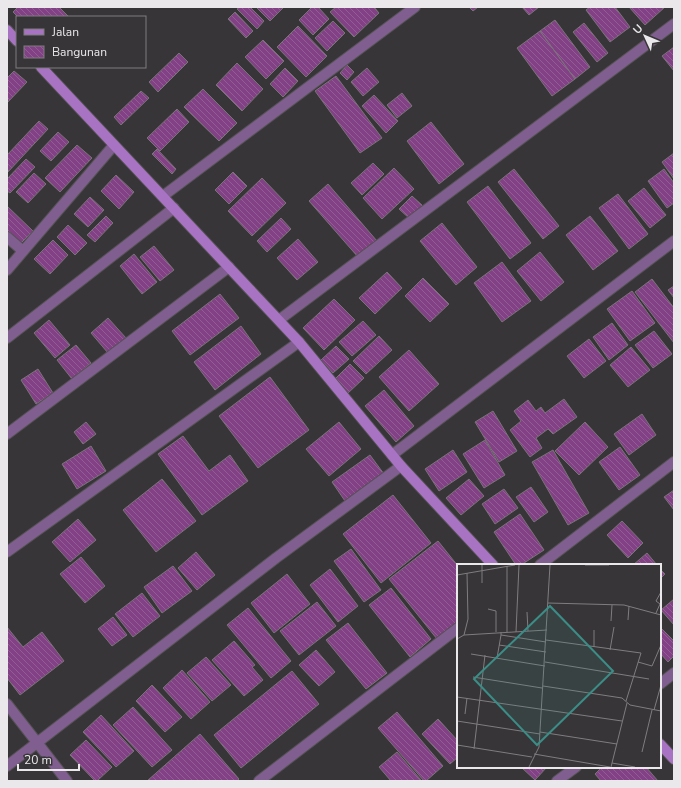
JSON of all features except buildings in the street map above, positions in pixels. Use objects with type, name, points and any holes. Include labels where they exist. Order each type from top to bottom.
[{"type":"street","points":[[163,196],[415,7]]},
{"type":"street","points":[[279,320],[674,24]]},
{"type":"street","points":[[7,30],[16,40]]},
{"type":"street","points":[[42,68],[299,342],[401,466],[492,564]]},
{"type":"street","points":[[7,270],[114,145]]},
{"type":"street","points":[[7,338],[174,208]]},
{"type":"street","points":[[7,237],[23,251]]},
{"type":"street","points":[[392,455],[674,241]]},
{"type":"street","points":[[7,434],[229,267]]},
{"type":"street","points":[[7,552],[299,342]]},
{"type":"street","points":[[541,564],[674,462]]},
{"type":"street","points":[[7,766],[276,558],[401,466]]},
{"type":"street","points":[[259,781],[457,629]]},
{"type":"street","points":[[661,683],[674,673]]},
{"type":"street","points":[[7,704],[67,781]]},
{"type":"street","points":[[661,745],[674,759]]},
{"type":"street","points":[[557,781],[575,768]]}]
